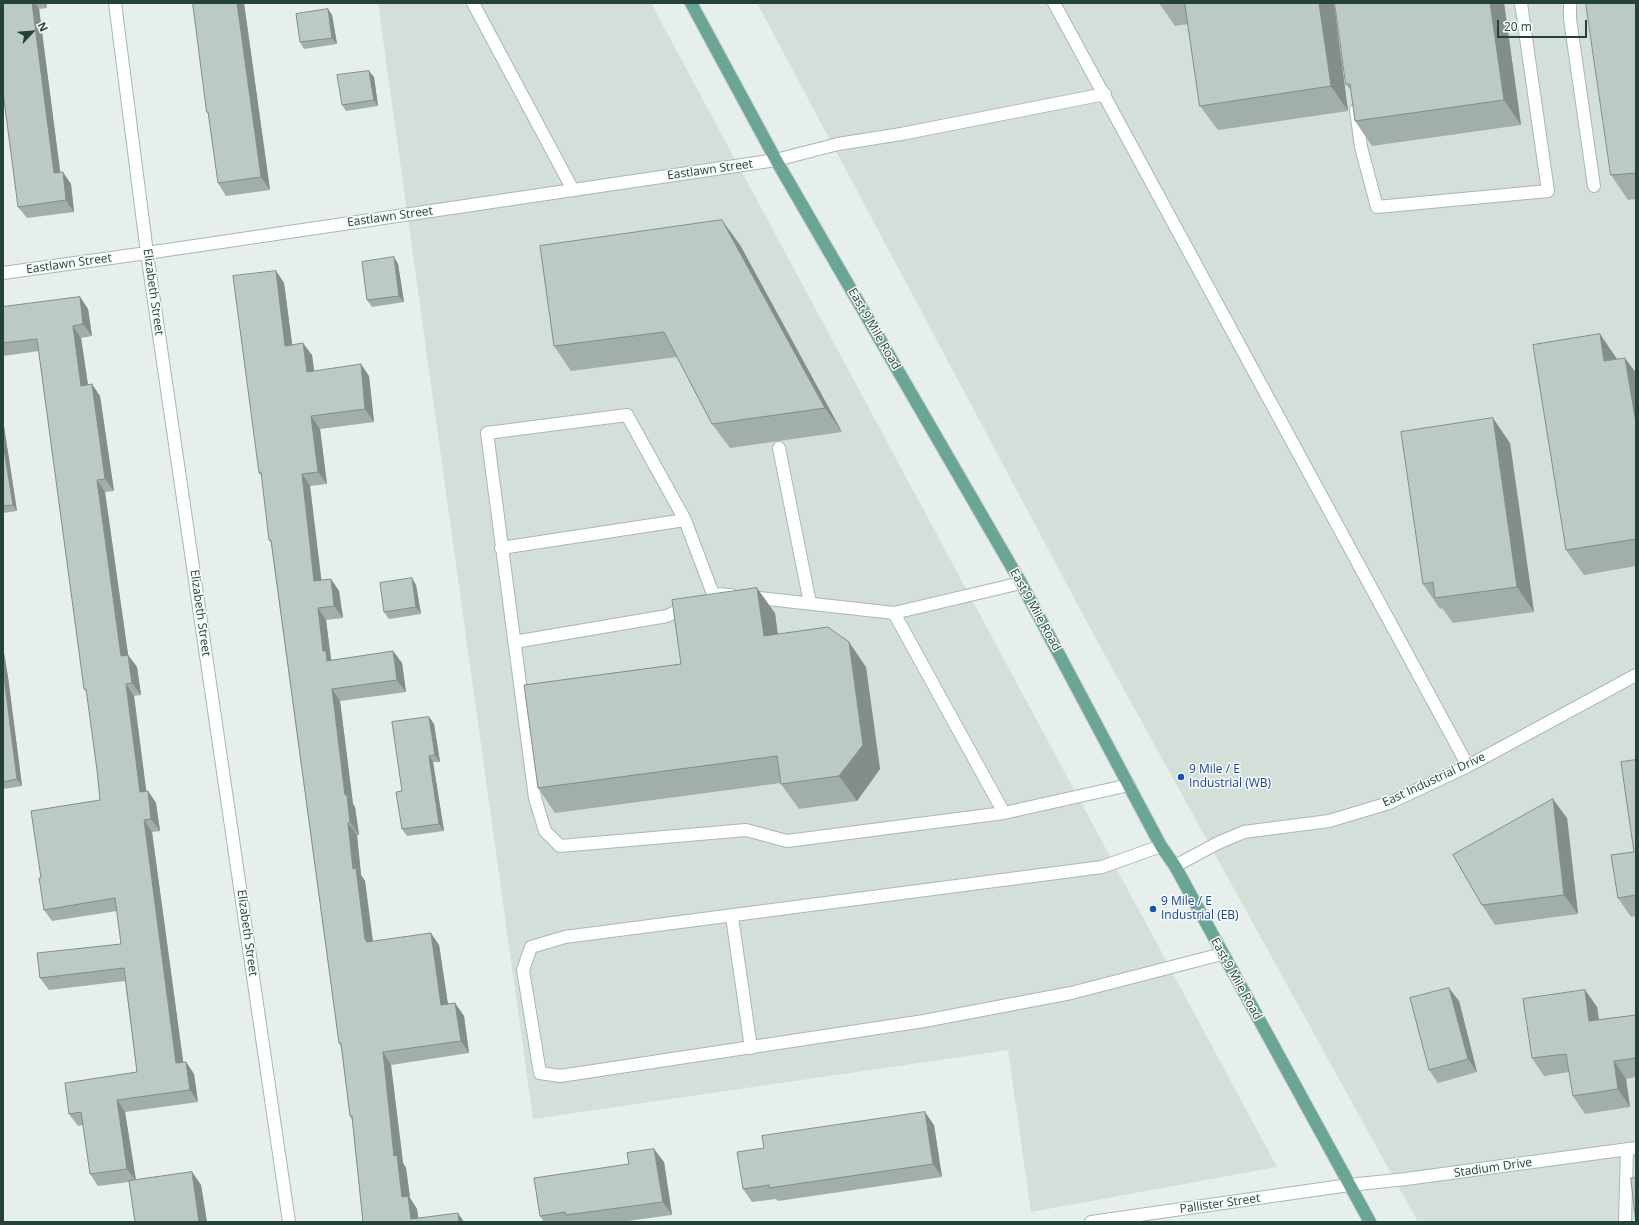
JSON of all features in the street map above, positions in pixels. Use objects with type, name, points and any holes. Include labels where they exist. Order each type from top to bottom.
[{"type":"main road","name":"East 9 Mile Road","points":[[692,3],[776,160],[1021,583],[1161,846],[1175,866],[1370,1222]]},
{"type":"street","name":"Elizabeth Street","points":[[115,3],[148,253],[289,1222]]},
{"type":"street","points":[[473,3],[573,190]]},
{"type":"street","points":[[1054,3],[1105,94],[1468,766]]},
{"type":"street","points":[[1355,102],[1361,147],[1377,206],[1548,191],[1521,3]]},
{"type":"street","points":[[1570,3],[1570,19],[1594,186]]},
{"type":"street","name":"Eastlawn Street","points":[[3,273],[776,160],[838,144],[901,134],[1105,94]]},
{"type":"street","points":[[713,594],[685,520],[627,415],[487,433],[535,798],[545,832],[560,846],[746,830],[787,842],[1004,813],[1129,785]]},
{"type":"street","points":[[779,448],[810,603]]},
{"type":"street","points":[[502,548],[685,520]]},
{"type":"street","points":[[514,642],[667,616],[713,594],[894,613],[1021,583]]},
{"type":"street","points":[[894,613],[1004,813]]},
{"type":"street","name":"East Industrial Drive","points":[[1175,866],[1218,843],[1244,832],[1329,821],[1389,803],[1468,766],[1636,675]]},
{"type":"street","points":[[1161,846],[1102,868],[732,917],[565,937],[531,947],[523,970],[540,1072],[560,1076],[924,1021],[1071,993],[1222,954]]},
{"type":"street","points":[[732,917],[751,1048]]},
{"type":"street","points":[[1625,1222],[1631,1149]]},
{"type":"street","name":"Stadium Drive","points":[[1349,1185],[1406,1179],[1631,1149]]},
{"type":"street","name":"Pallister Street","points":[[1091,1222],[1349,1185]]},
{"type":"shaded area","points":[[378,3],[651,3],[1277,1167],[1031,1212],[1008,1050],[533,1119]]},
{"type":"shaded area","points":[[757,3],[1636,3],[1636,1222],[1418,1222],[1096,639]]},
{"type":"building","points":[[3,3],[32,3],[54,173],[63,172],[66,200],[18,207],[3,92]]},
{"type":"building","points":[[193,3],[237,3],[261,177],[218,183]]},
{"type":"building","points":[[1185,3],[1319,3],[1331,86],[1200,106]]},
{"type":"building","points":[[1335,3],[1490,3],[1504,100],[1355,121],[1350,84],[1346,84]]},
{"type":"building","points":[[1586,3],[1636,3],[1636,173],[1611,175]]},
{"type":"building","points":[[328,9],[332,38],[300,42],[296,14]]},
{"type":"building","points":[[369,71],[374,100],[342,105],[337,75]]},
{"type":"building","points":[[722,220],[825,408],[712,424],[664,332],[554,346],[540,246]]},
{"type":"building","points":[[394,257],[399,296],[367,300],[362,262]]},
{"type":"building","points":[[276,271],[285,346],[303,343],[307,372],[361,364],[365,409],[311,416],[318,472],[302,474],[314,581],[331,579],[334,606],[318,608],[323,651],[326,651],[327,661],[393,651],[397,680],[332,689],[345,795],[347,795],[350,822],[348,823],[353,869],[356,868],[365,939],[367,942],[431,933],[441,1005],[455,1003],[461,1041],[383,1052],[394,1156],[397,1155],[402,1197],[408,1196],[411,1219],[458,1213],[459,1222],[363,1222],[352,1116],[350,1116],[341,1043],[339,1043],[271,540],[269,540],[261,472],[259,473],[233,276]]},
{"type":"building","points":[[80,297],[83,324],[73,326],[81,386],[92,384],[105,479],[97,480],[121,656],[128,655],[132,683],[126,684],[140,792],[148,791],[151,819],[144,820],[176,1063],[186,1062],[190,1090],[117,1100],[127,1169],[90,1174],[81,1112],[69,1114],[65,1083],[137,1072],[124,968],[40,978],[37,953],[121,944],[115,898],[44,910],[31,811],[100,800],[37,339],[3,343],[3,307]]},
{"type":"building","points":[[1600,334],[1604,361],[1625,358],[1636,423],[1636,539],[1566,550],[1533,345]]},
{"type":"building","points":[[1493,418],[1517,587],[1435,598],[1433,582],[1423,584],[1401,432]]},
{"type":"building","points":[[3,443],[13,505],[3,506]]},
{"type":"building","points":[[412,578],[416,607],[384,612],[380,583]]},
{"type":"building","points":[[757,588],[764,636],[828,627],[849,642],[863,745],[839,776],[781,784],[777,756],[538,788],[524,685],[681,664],[672,600]]},
{"type":"building","points":[[3,669],[17,779],[3,782]]},
{"type":"building","points":[[429,717],[435,755],[429,756],[439,824],[402,829],[396,792],[402,791],[392,722]]},
{"type":"building","points":[[1636,760],[1636,895],[1618,898],[1611,855],[1634,852],[1621,762]]},
{"type":"building","points":[[1553,799],[1564,895],[1482,905],[1453,855]]},
{"type":"building","points":[[1449,988],[1468,1059],[1429,1070],[1410,998]]},
{"type":"building","points":[[1585,990],[1589,1021],[1636,1015],[1636,1058],[1614,1061],[1618,1089],[1573,1096],[1566,1054],[1532,1058],[1523,999]]},
{"type":"building","points":[[925,1112],[933,1164],[769,1188],[769,1185],[743,1189],[737,1152],[764,1148],[762,1136]]},
{"type":"building","points":[[654,1149],[663,1202],[566,1215],[565,1212],[540,1216],[534,1178],[629,1164],[627,1153]]},
{"type":"building","points":[[192,1172],[199,1222],[135,1222],[129,1181]]},
{"type":"building","points":[[1631,1178],[1636,1178],[1636,1222]]},
{"type":"place","name":"9 Mile / E Industrial (WB)","points":[[1181,777]]},
{"type":"place","name":"9 Mile / E Industrial (EB)","points":[[1153,909]]}]
